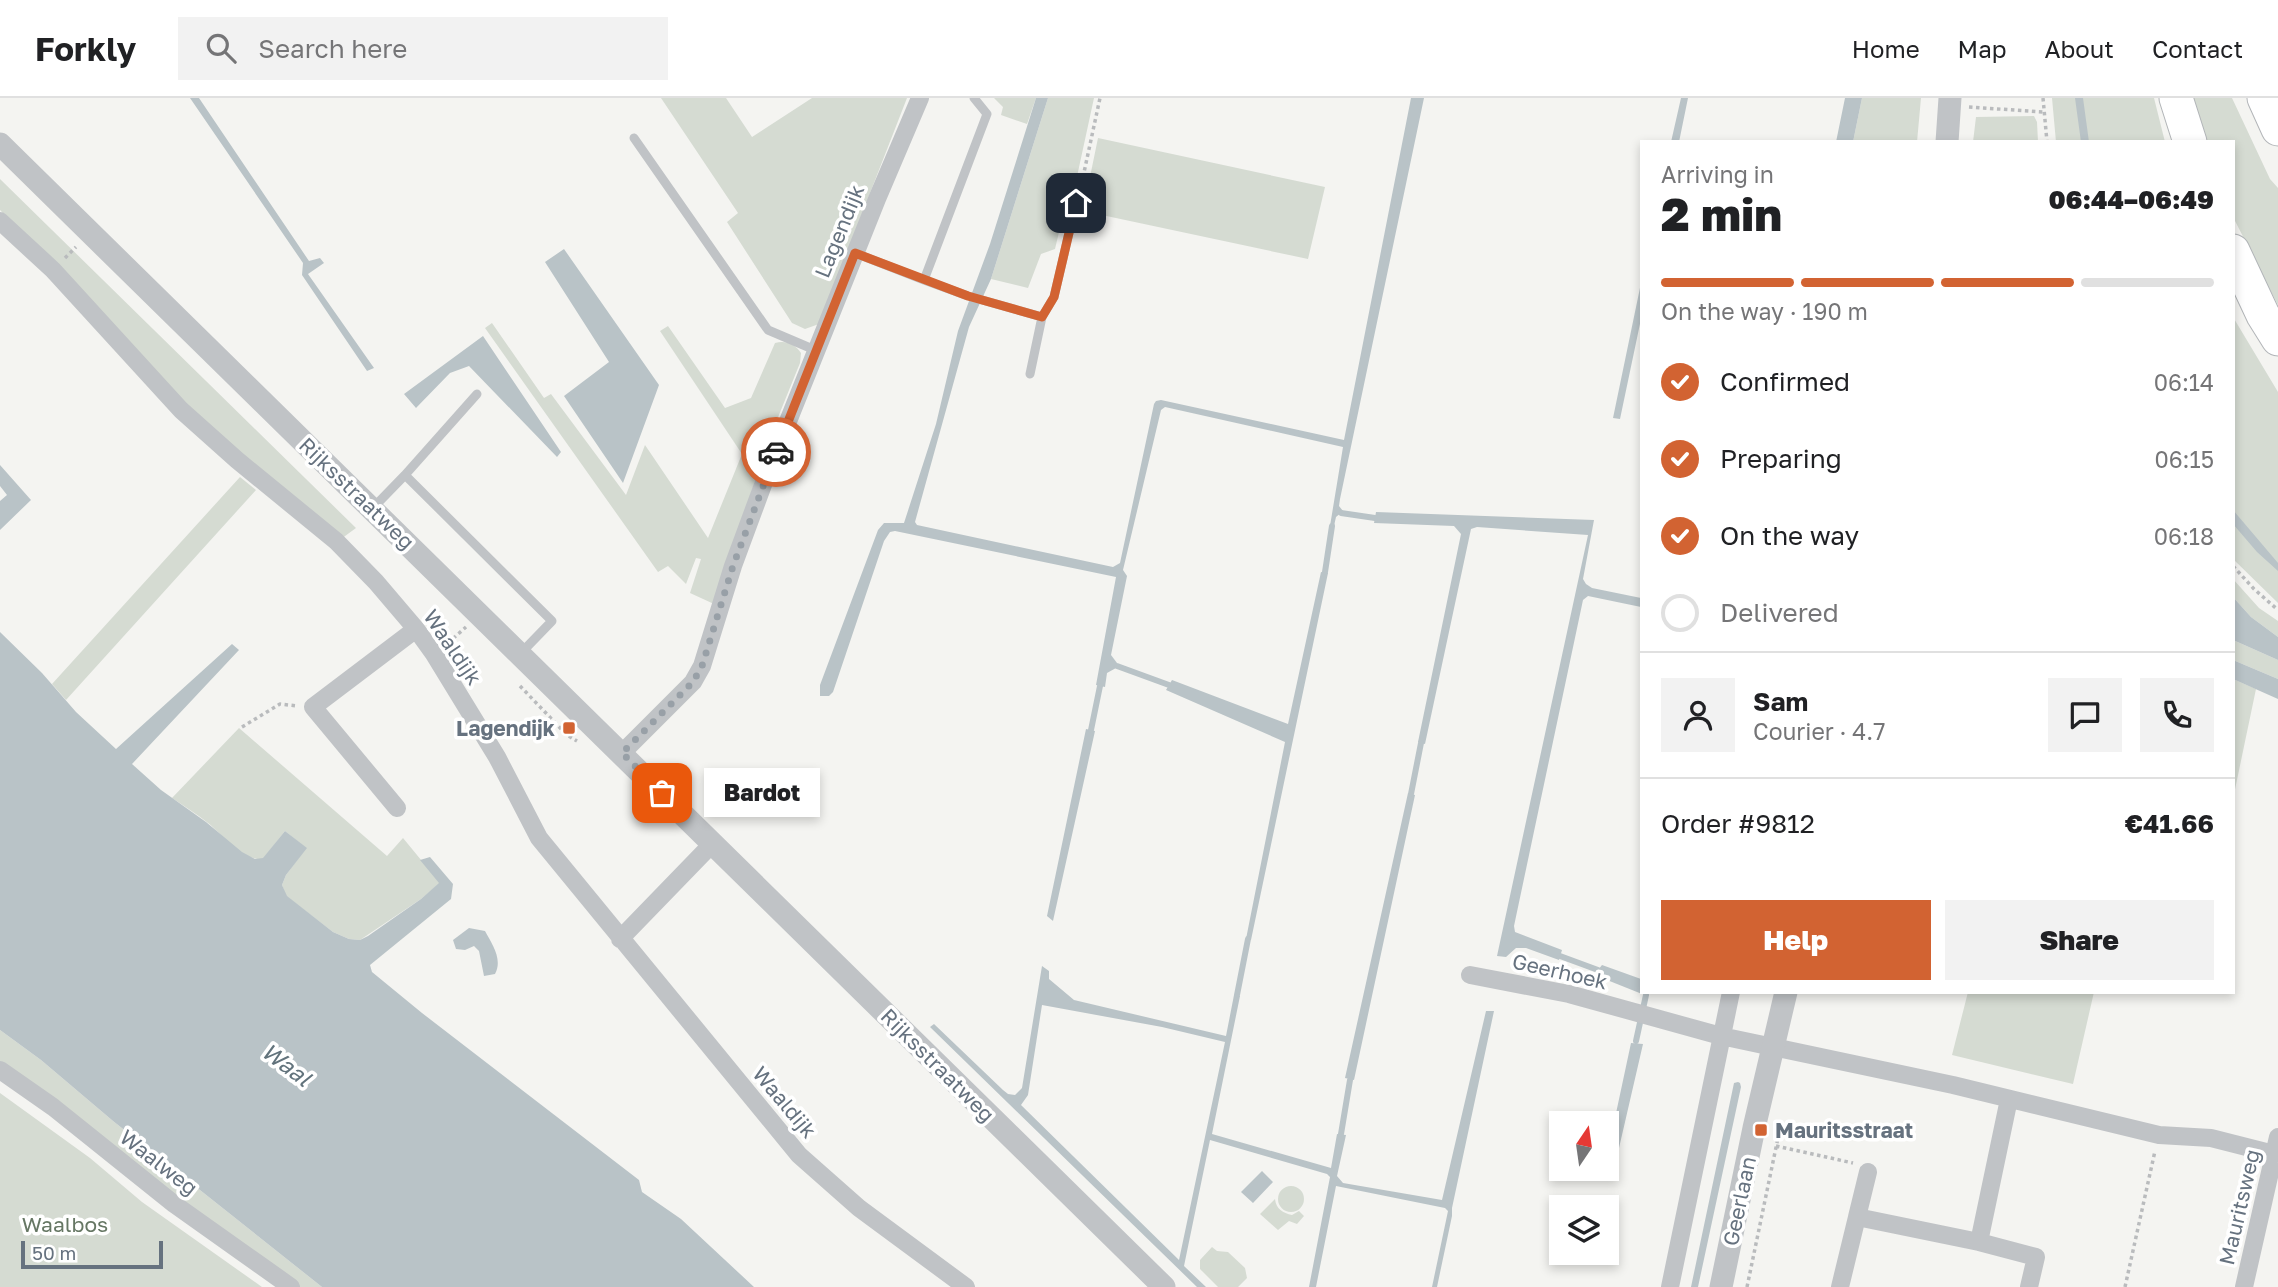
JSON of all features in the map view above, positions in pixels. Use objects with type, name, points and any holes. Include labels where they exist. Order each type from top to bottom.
[{"type":"highway","points":[[2176,98],[2189,140]]},
{"type":"highway","points":[[2264,98],[2278,129]]},
{"type":"highway","points":[[2235,255],[2278,340]]},
{"type":"street","name":"Lagendijk","points":[[622,753],[693,682],[702,666],[733,566],[816,350],[920,98]]},
{"type":"street","points":[[1948,140],[1959,103]]},
{"type":"street","name":"Rijksstraatweg","points":[[0,144],[1164,1287]]},
{"type":"street","name":"Waaldijk","points":[[0,221],[53,270],[181,410],[336,541],[376,582],[434,654],[497,757],[539,838],[799,1155],[859,1208],[966,1287]]},
{"type":"street","points":[[397,808],[313,707],[416,629]]},
{"type":"street","points":[[620,939],[713,843]]},
{"type":"street","name":"Geerhoek","points":[[1470,975],[1569,994],[1721,1036],[1774,1047]]},
{"type":"street","points":[[1670,1287],[1731,994]]},
{"type":"street","name":"Geerlaan","points":[[1721,1287],[1786,994]]},
{"type":"street","points":[[1774,1047],[2159,1135],[2276,1146]]},
{"type":"street","name":"Waalweg","points":[[0,1070],[53,1107],[174,1204],[291,1287]]},
{"type":"street","points":[[1979,1242],[2009,1099]]},
{"type":"street","name":"Mauritsweg","points":[[2244,1287],[2276,1146]]},
{"type":"street","points":[[1840,1287],[1868,1172]]},
{"type":"street","points":[[1857,1217],[1979,1242],[2036,1257],[2029,1287]]},
{"type":"lane","points":[[924,280],[987,114],[974,98]]},
{"type":"lane","points":[[634,138],[768,330],[816,350]]},
{"type":"lane","points":[[1030,374],[1042,317],[1054,297],[1076,203]]},
{"type":"lane","points":[[855,253],[968,296],[1042,317]]},
{"type":"lane","points":[[372,509],[477,394]]},
{"type":"lane","points":[[405,475],[552,621],[520,654]]},
{"type":"path","points":[[1076,203],[1100,98]]},
{"type":"path","points":[[2043,98],[2047,140]]},
{"type":"path","points":[[1959,103],[2043,112]]},
{"type":"path","points":[[2235,568],[2278,610]]},
{"type":"path","points":[[434,654],[470,624]]},
{"type":"path","points":[[243,727],[280,704],[313,707]]},
{"type":"path","name":"Geerlaan","points":[[1747,1287],[1779,1133],[1775,1126]]},
{"type":"path","points":[[2125,1287],[2159,1135]]},
{"type":"path","points":[[1776,1146],[1861,1165],[1868,1172]]},
{"type":"green space","points":[[661,98],[726,98],[752,137],[812,98],[907,98],[819,324],[805,329],[792,323],[727,222],[738,213]]},
{"type":"green space","points":[[994,98],[1036,98],[1027,124],[1001,115],[1003,107]]},
{"type":"green space","points":[[1048,98],[1094,98],[1073,195],[1068,194],[1055,249],[1041,254],[1028,288],[991,279]]},
{"type":"green space","points":[[1862,98],[1921,98],[1917,140],[1853,140]]},
{"type":"green space","points":[[2052,98],[2154,98],[2164,140],[2056,140]]},
{"type":"green space","points":[[2193,98],[2232,98],[2270,179],[2278,188],[2278,305],[2235,221],[2235,140],[2204,140]]},
{"type":"green space","points":[[2034,116],[2038,140],[1973,140],[1976,117]]},
{"type":"green space","points":[[1098,138],[1325,187],[1308,259],[1083,211]]},
{"type":"green space","points":[[0,179],[356,528],[341,539],[182,402],[0,210]]},
{"type":"green space","points":[[2235,320],[2278,392],[2278,603],[2235,561]]},
{"type":"green space","points":[[492,323],[544,398],[551,394],[626,495],[645,445],[708,538],[742,454],[660,331],[668,326],[725,408],[751,398],[775,343],[786,342],[799,350],[800,363],[768,442],[714,604],[690,593],[701,559],[696,558],[686,584],[668,566],[658,572],[485,328]]},
{"type":"green space","points":[[240,477],[256,490],[66,700],[52,684]]},
{"type":"green space","points":[[2235,581],[2259,608],[2278,621],[2278,637],[2251,617],[2235,599]]},
{"type":"green space","points":[[2235,641],[2278,660],[2278,679],[2235,661]]},
{"type":"green space","points":[[2235,680],[2256,689],[2235,789]]},
{"type":"green space","points":[[239,728],[387,856],[403,838],[440,883],[360,940],[349,939],[333,932],[286,896],[282,885],[286,875],[306,848],[285,831],[263,859],[255,859],[240,852],[204,820],[172,798]]},
{"type":"green space","points":[[1967,994],[2094,994],[2073,1084],[1952,1055]]},
{"type":"green space","points":[[0,1030],[41,1060],[113,1121],[322,1287],[296,1287],[0,1063]]},
{"type":"green space","name":"Waalbos","points":[[0,1093],[90,1158],[142,1202],[262,1287],[0,1287]]},
{"type":"green space","points":[[1291,1186],[1300,1190],[1304,1199],[1300,1208],[1291,1212],[1282,1208],[1278,1199],[1282,1190]]},
{"type":"green space","points":[[1275,1199],[1278,1208],[1283,1212],[1292,1215],[1299,1211],[1304,1216],[1297,1224],[1289,1221],[1278,1230],[1260,1214]]},
{"type":"green space","points":[[1212,1247],[1217,1251],[1228,1252],[1245,1268],[1247,1278],[1238,1287],[1218,1287],[1200,1269],[1200,1260]]},
{"type":"water","points":[[190,98],[199,98],[309,261],[320,258],[324,263],[308,274],[374,368],[367,371],[302,275],[303,263]]},
{"type":"water","points":[[1036,98],[1048,98],[991,279],[969,327],[915,522],[917,525],[1113,567],[1120,563],[1156,401],[1344,440],[1411,98],[1424,98],[1340,499],[1339,506],[1343,511],[1336,517],[1334,526],[1330,526],[1343,447],[1165,407],[1161,410],[1123,570],[1127,576],[1111,655],[1117,663],[1116,668],[1107,673],[1105,687],[1096,685],[1116,577],[895,531],[890,532],[884,541],[833,692],[829,696],[820,696],[820,685],[878,530],[884,523],[904,523],[936,424],[958,331],[990,244]]},
{"type":"water","points":[[1681,98],[1688,98],[1679,140],[1671,140]]},
{"type":"water","points":[[1845,98],[1862,98],[1853,140],[1836,140]]},
{"type":"water","points":[[2075,98],[2083,98],[2089,140],[2081,140]]},
{"type":"water","points":[[564,249],[659,385],[623,483],[564,396],[609,362],[545,262]]},
{"type":"water","points":[[1640,288],[1640,324],[1620,419],[1613,418]]},
{"type":"water","points":[[483,336],[561,452],[557,457],[469,366],[450,373],[416,408],[404,394]]},
{"type":"water","points":[[0,465],[31,500],[0,530],[0,501],[7,495],[0,486]]},
{"type":"water","points":[[1376,512],[1594,520],[1583,579],[1592,588],[1640,598],[1640,607],[1588,596],[1583,600],[1514,926],[1515,932],[1562,950],[1559,960],[1526,948],[1516,948],[1506,957],[1497,956],[1588,535],[1477,527],[1471,529],[1425,744],[1418,742],[1461,534],[1454,526],[1374,523]]},
{"type":"water","points":[[2235,512],[2278,563],[2278,571],[2235,526]]},
{"type":"water","points":[[1321,572],[1328,573],[1251,940],[1246,939],[1285,742],[1166,690],[1172,680],[1288,724]]},
{"type":"water","points":[[2235,599],[2251,617],[2278,637],[2278,660],[2235,641]]},
{"type":"water","name":"Waal","points":[[0,632],[42,673],[76,712],[116,749],[232,644],[239,650],[132,764],[161,790],[255,859],[263,858],[285,831],[307,848],[286,875],[282,885],[287,896],[333,932],[349,939],[360,940],[368,936],[439,883],[420,860],[430,857],[453,884],[451,899],[370,965],[372,972],[639,1180],[642,1192],[681,1219],[754,1287],[322,1287],[113,1121],[41,1060],[0,1030]]},
{"type":"water","points":[[2235,661],[2278,679],[2278,699],[2235,680]]},
{"type":"water","points":[[1086,729],[1095,731],[1053,921],[1047,916]]},
{"type":"water","points":[[1408,793],[1415,795],[1354,1080],[1345,1078]]},
{"type":"water","points":[[469,928],[485,931],[497,957],[495,974],[484,976],[479,951],[474,946],[465,950],[456,949],[453,940]]},
{"type":"water","points":[[1602,965],[1640,979],[1640,993],[1602,978],[1598,970]]},
{"type":"water","points":[[1042,966],[1049,971],[1049,979],[1074,1000],[1226,1036],[1234,995],[1240,996],[1212,1134],[1331,1168],[1337,1134],[1346,1135],[1337,1176],[1343,1183],[1442,1200],[1486,1011],[1494,1011],[1437,1287],[1432,1287],[1448,1211],[1445,1208],[1336,1186],[1316,1287],[1309,1287],[1330,1177],[1210,1140],[1184,1266],[1206,1287],[1197,1287],[930,1027],[934,1024],[1008,1094],[1015,1095],[1022,1088]],"holes":[[[1042,1005],[1162,1027],[1225,1042],[1179,1260],[1021,1105],[1028,1095]]]},
{"type":"water","points":[[1631,1043],[1643,1044],[1619,1148],[1619,1111],[1616,1111]]},
{"type":"water","points":[[1738,1082],[1741,1087],[1698,1287],[1691,1287],[1734,1083]]},
{"type":"water","points":[[1262,1171],[1273,1182],[1253,1203],[1241,1192]]},
{"type":"waterway","points":[[1341,513],[1375,518]]},
{"type":"waterway","points":[[1325,572],[1332,526]]},
{"type":"waterway","points":[[1117,666],[1169,685]]},
{"type":"waterway","points":[[1091,730],[1100,686]]},
{"type":"waterway","points":[[1411,794],[1421,743]]},
{"type":"waterway","points":[[1237,995],[1248,939]]},
{"type":"waterway","points":[[1560,956],[1598,970]]},
{"type":"waterway","points":[[1636,1041],[1646,995]]},
{"type":"waterway","points":[[1341,1134],[1350,1080]]},
{"type":"way so far","points":[[662,793],[622,753],[693,682],[702,666],[733,566],[776,452]]},
{"type":"place","name":"Lagendijk","points":[[569,728]]},
{"type":"place","name":"Bardot","points":[[662,793]]},
{"type":"place","name":"Mauritsstraat","points":[[1761,1130]]},
{"type":"route","points":[[776,452],[855,253],[968,296],[1042,317],[1054,297],[1076,203]]}]
